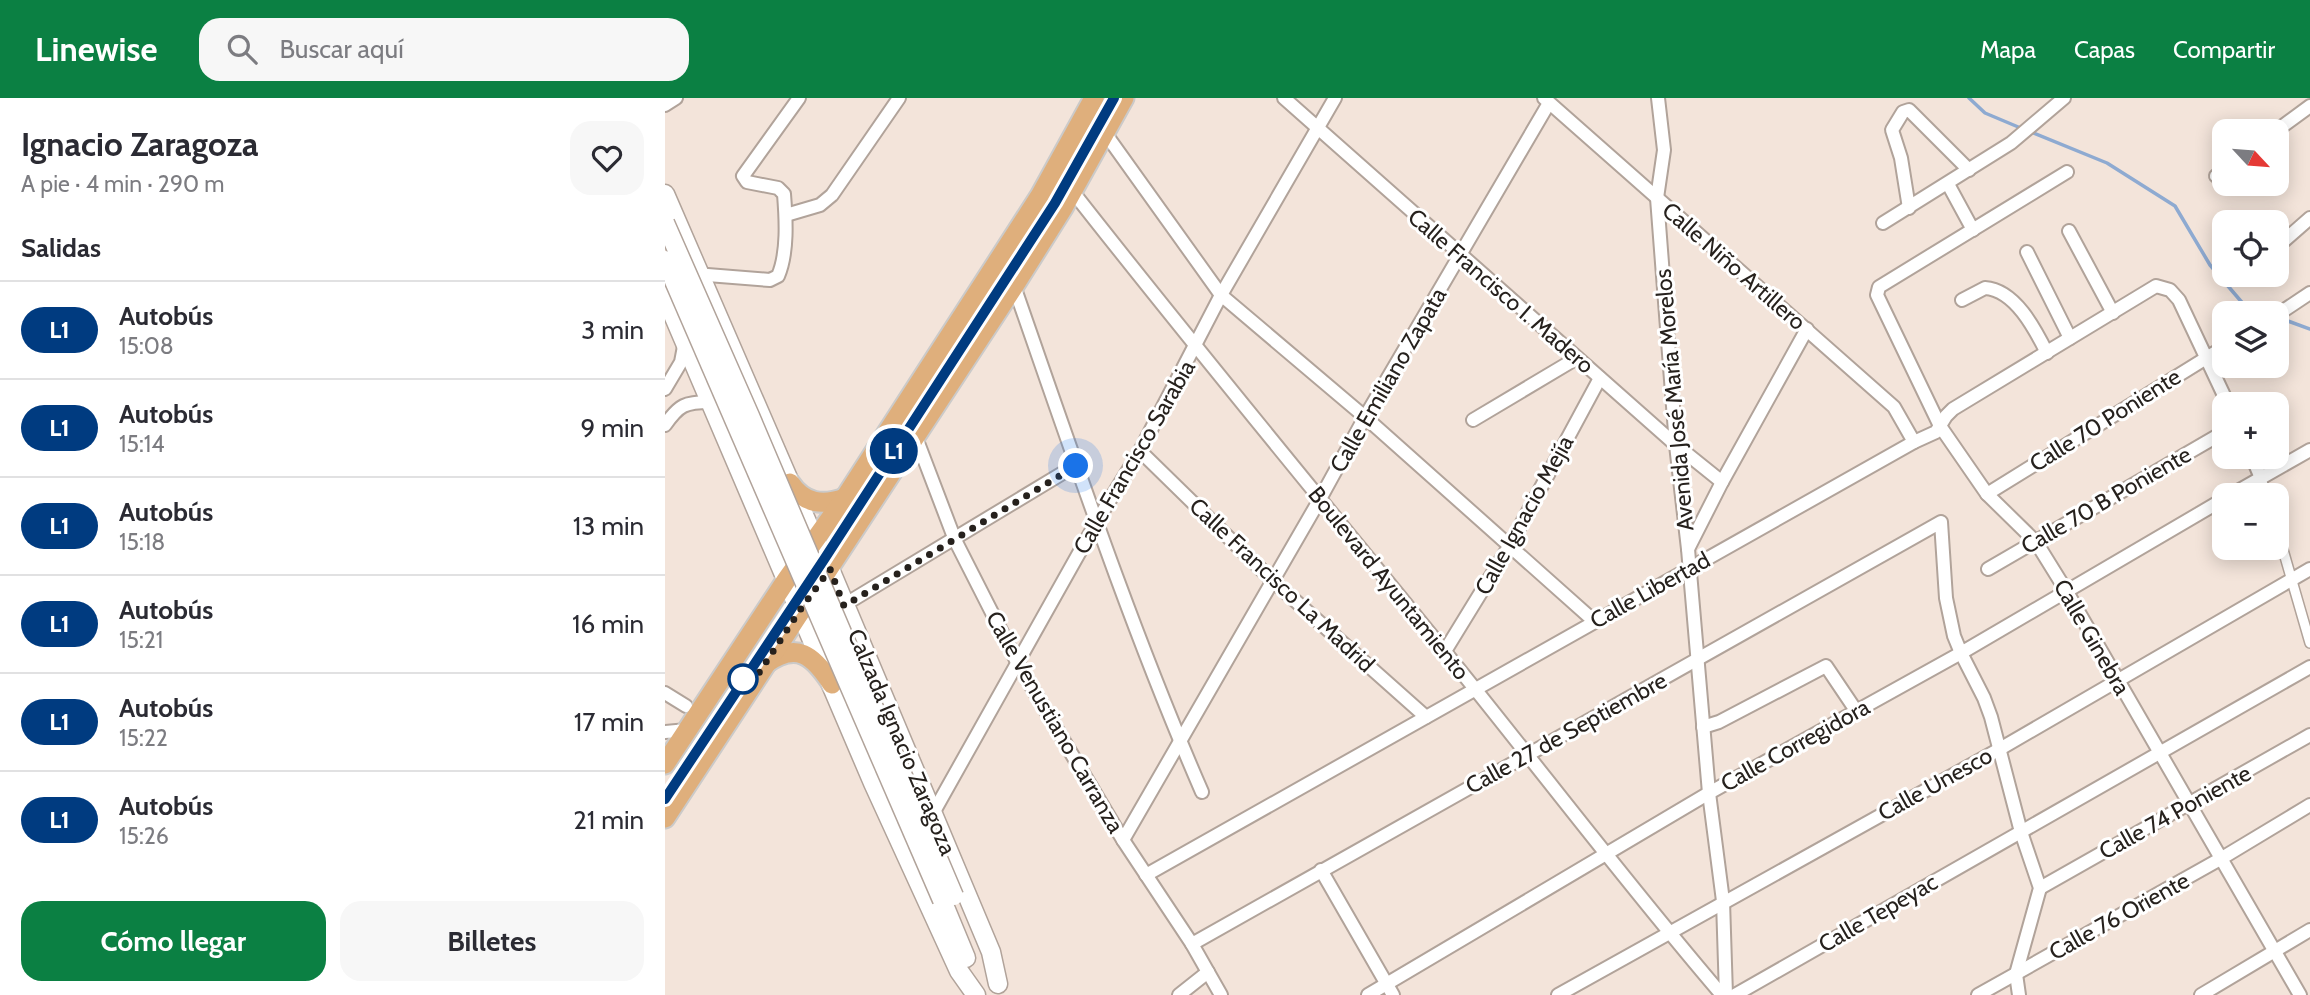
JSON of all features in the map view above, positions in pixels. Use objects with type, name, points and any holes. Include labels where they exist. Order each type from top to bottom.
[{"type":"main road","points":[[665,764],[814,538],[845,498],[1049,178],[1094,98]]},
{"type":"main road","points":[[665,818],[1014,286],[1073,192],[1124,98]]},
{"type":"main road","name":"Calzada Ignacio Zaragoza","points":[[665,194],[814,538],[830,569],[991,952],[1001,989]]},
{"type":"main road","name":"Calzada Ignacio Zaragoza","points":[[665,223],[763,446],[948,898],[976,995]]},
{"type":"main road","name":"Calzada Ignacio Zaragoza","points":[[665,260],[948,898],[1001,989]]},
{"type":"main road","name":"Calzada Ignacio Zaragoza","points":[[665,296],[849,728],[959,971],[976,995]]},
{"type":"main road","points":[[676,322],[686,325],[696,323],[710,298]]},
{"type":"main road","points":[[685,341],[691,331],[698,328],[728,339]]},
{"type":"main road","points":[[747,490],[768,490],[783,465]]},
{"type":"main road","points":[[790,483],[799,495],[815,502],[830,503],[845,498]]},
{"type":"main road","points":[[764,664],[787,652],[805,654],[820,665],[832,684]]},
{"type":"main road","points":[[849,728],[852,709],[858,703],[874,703],[889,713]]},
{"type":"street","points":[[665,105],[676,98]]},
{"type":"street","points":[[665,279],[699,273],[770,279],[778,276],[782,267],[785,194],[782,190],[747,182],[743,176],[799,98]]},
{"type":"street","points":[[786,215],[820,205],[832,195],[899,98]]},
{"type":"street","name":"Calle Francisco I. Madero","points":[[1284,98],[1676,446],[1722,482]]},
{"type":"street","name":"Calle Francisco Sarabia","points":[[932,815],[1097,521],[1140,451],[1221,295],[1335,98]]},
{"type":"street","name":"Avenida José María Morelos","points":[[1658,98],[1664,150],[1657,198],[1676,446],[1690,568],[1709,793],[1723,901],[1724,995]]},
{"type":"street","points":[[1883,223],[2011,143],[2064,98]]},
{"type":"street","name":"Calle Niño Artillero","points":[[1546,100],[1894,407],[1913,442]]},
{"type":"street","name":"Calle Emiliano Zapata","points":[[1123,841],[1460,255],[1546,100]]},
{"type":"street","points":[[2289,121],[2310,106]]},
{"type":"street","points":[[1909,208],[1901,158],[1892,130],[1903,112],[1909,110],[1969,170]]},
{"type":"street","points":[[1104,133],[1221,295],[1365,417],[1594,621]]},
{"type":"street","points":[[1948,184],[1973,230],[2067,172]]},
{"type":"street","name":"Boulevard Ayuntamiento","points":[[1049,178],[1073,192],[1195,348],[1445,652],[1668,933],[1724,995]]},
{"type":"street","points":[[2289,236],[2310,218]]},
{"type":"street","name":"Calle Ginebra","points":[[1973,230],[1879,287],[1877,295],[1940,426],[1987,494],[2036,542],[2300,995]]},
{"type":"street","points":[[2069,231],[2113,313]]},
{"type":"street","points":[[2027,252],[2070,338]]},
{"type":"street","points":[[1014,286],[1076,466],[1202,792]]},
{"type":"street","name":"Calle Libertad","points":[[1146,875],[1474,688],[1913,442],[1931,435],[1953,409],[2156,286],[2171,290],[2179,300],[2205,358]]},
{"type":"street","points":[[1962,300],[1985,288],[1998,290],[2019,309],[2036,331],[2047,353]]},
{"type":"street","points":[[2289,308],[2310,293]]},
{"type":"street","points":[[1688,549],[1807,329]]},
{"type":"street","points":[[665,389],[681,362],[685,341]]},
{"type":"street","name":"Calle 70 Poniente","points":[[1987,494],[2212,354]]},
{"type":"street","points":[[1473,420],[1577,358]]},
{"type":"street","points":[[2205,358],[2222,392]]},
{"type":"street","name":"Calle Ignacio Mejía","points":[[1445,652],[1510,545],[1600,378]]},
{"type":"street","points":[[665,425],[681,406],[690,402],[709,402]]},
{"type":"street","name":"Calle Venustiano Carranza","points":[[915,435],[955,540],[1018,664],[1123,841],[1192,944],[1221,995]]},
{"type":"street","name":"Calle 70 B Poniente","points":[[1988,569],[2212,439]]},
{"type":"street","points":[[2252,483],[2310,450]]},
{"type":"street","name":"Calle Francisco La Madrid","points":[[1140,451],[1273,581],[1426,717]]},
{"type":"street","points":[[844,606],[1076,466]]},
{"type":"street","points":[[2257,469],[2262,483]]},
{"type":"street","name":"Calle Corregidora","points":[[1368,995],[1390,990],[1605,853],[1961,653],[2212,506]]},
{"type":"street","name":"Calle 27 de Septiembre","points":[[1192,944],[1527,754],[1697,662],[1941,522],[1946,598],[1961,653]]},
{"type":"street","points":[[2286,560],[2310,642]]},
{"type":"street","name":"Calle Unesco","points":[[1558,995],[1998,750],[2310,569]]},
{"type":"street","points":[[1961,653],[1984,698],[2021,832],[2040,888],[2016,974],[2019,995]]},
{"type":"street","points":[[1703,727],[1719,722],[1826,666],[1857,712]]},
{"type":"street","points":[[2158,752],[2310,667]]},
{"type":"street","points":[[665,693],[686,706]]},
{"type":"street","points":[[665,733],[687,730]]},
{"type":"street","name":"Calle 74 Poniente","points":[[2040,888],[2310,735]]},
{"type":"street","name":"Calle Tepeyac","points":[[1735,995],[2158,752]]},
{"type":"street","name":"Calle 76 Oriente","points":[[1978,995],[2222,858],[2310,805]]},
{"type":"street","points":[[1321,870],[1390,990]]},
{"type":"street","points":[[2201,995],[2310,930]]},
{"type":"street","points":[[1179,995],[1208,972]]},
{"type":"waterway","points":[[1969,98],[1985,113],[2023,129]]},
{"type":"waterway","points":[[2031,132],[2107,163],[2175,206],[2210,265],[2241,301]]},
{"type":"waterway","points":[[2289,321],[2310,329]]},
{"type":"bus line","name":"L1","points":[[665,799],[1055,203],[1114,98]]},
{"type":"route","points":[[743,679],[751,685],[830,569],[844,606],[1076,466]]}]
